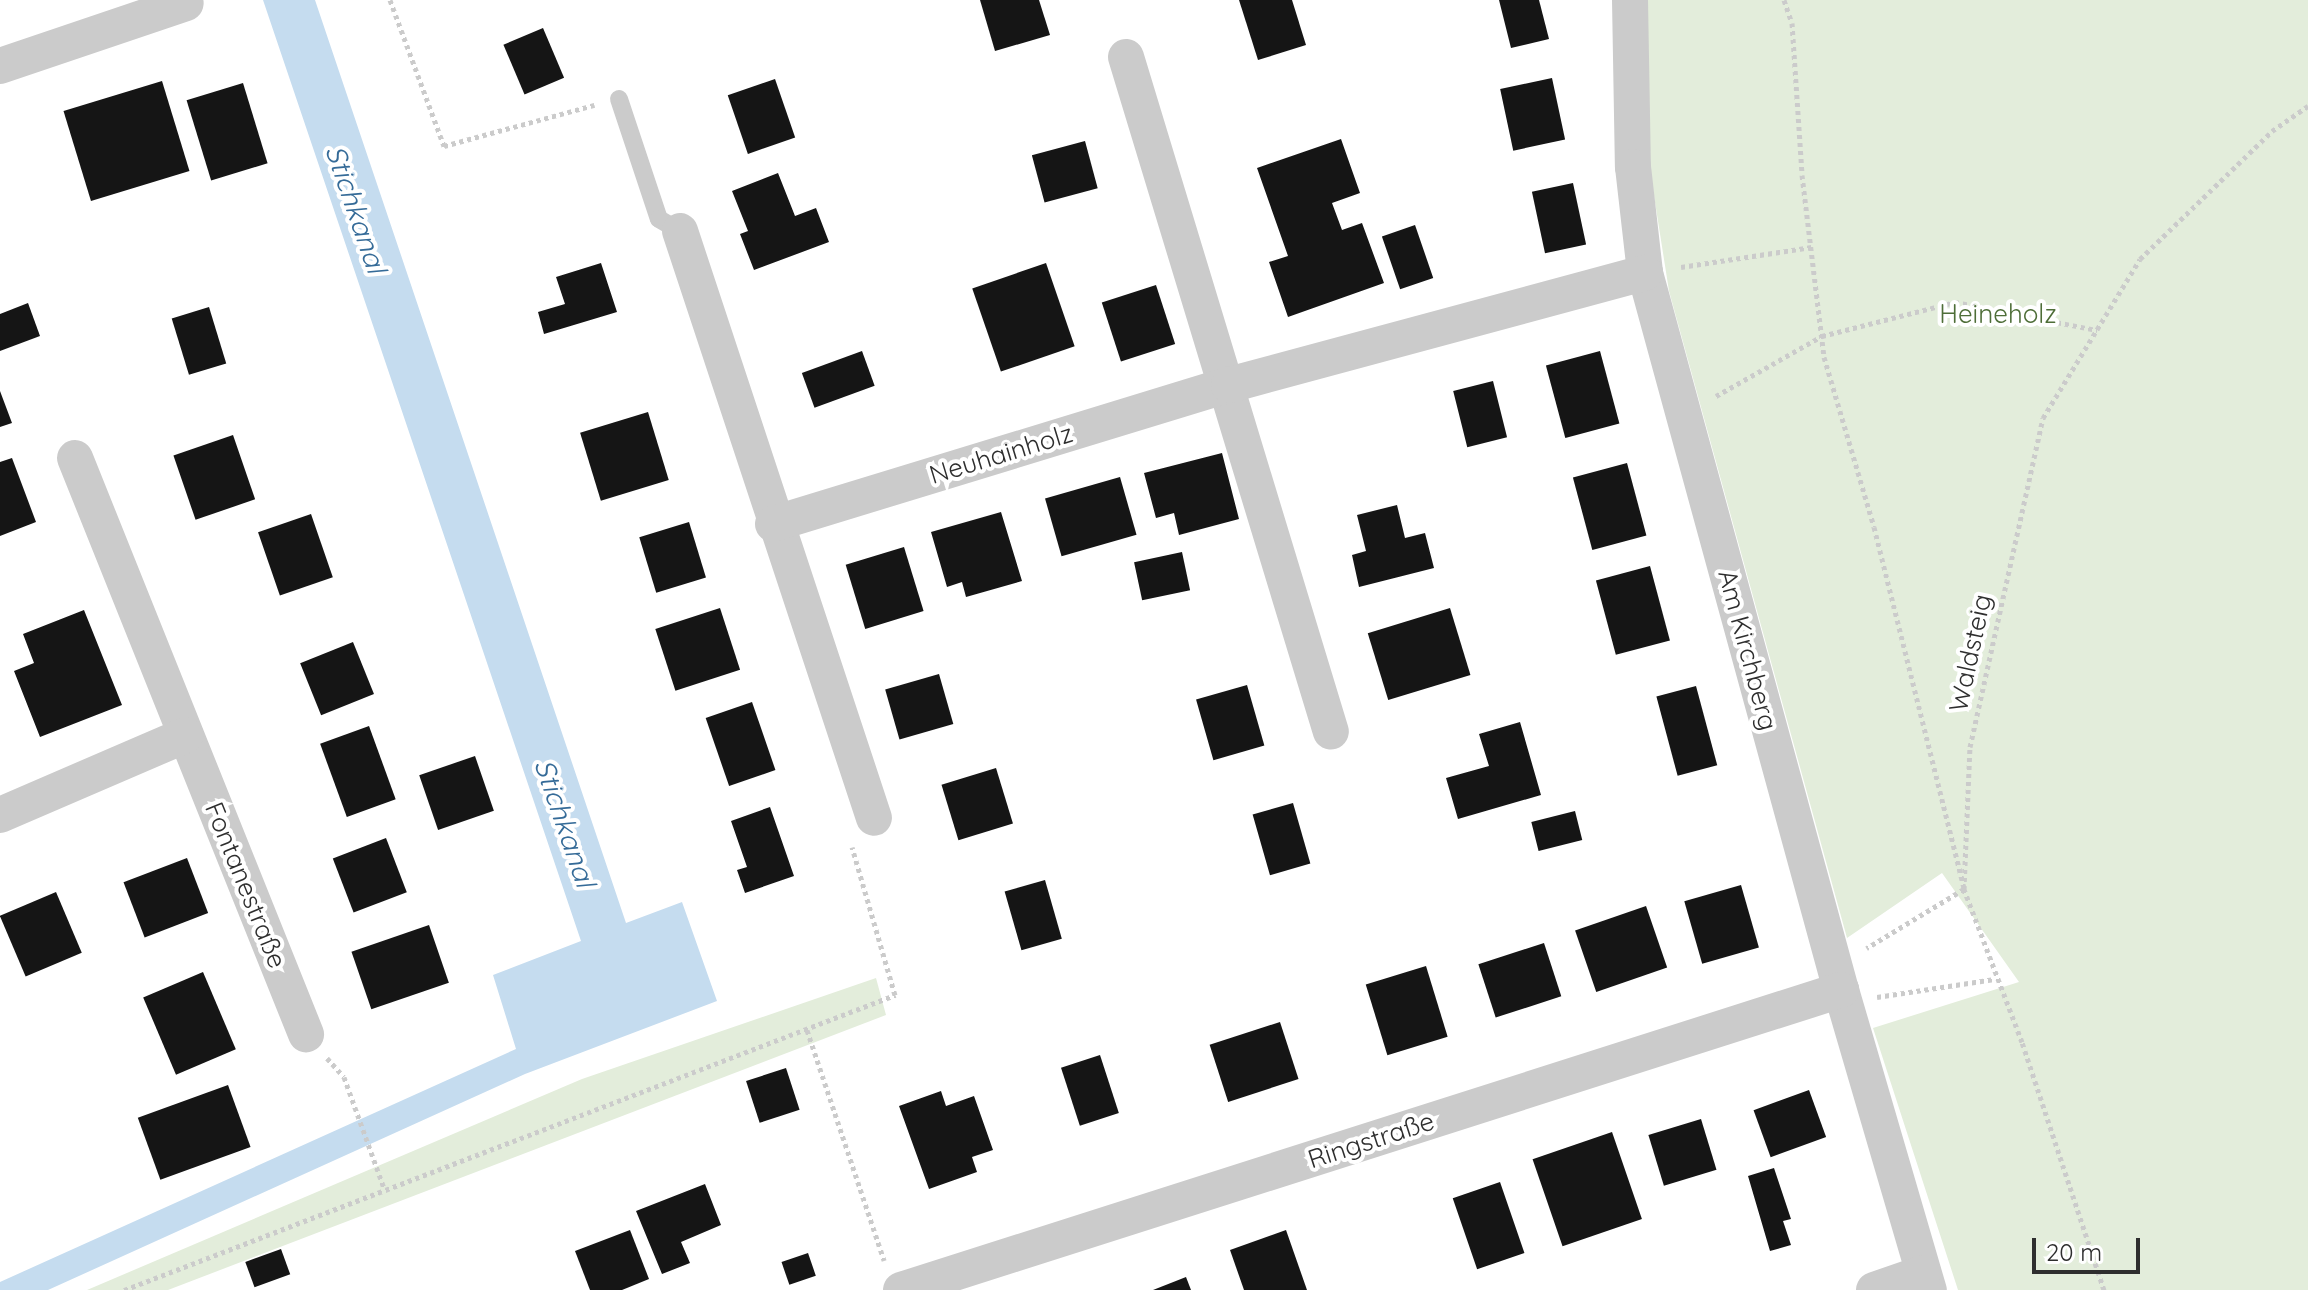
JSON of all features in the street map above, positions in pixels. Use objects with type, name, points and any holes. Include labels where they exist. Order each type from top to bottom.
[{"type":"street","name":"Am Kirchberg","points":[[1630,0],[1633,167],[1645,273],[1840,987],[1926,1282]]},
{"type":"street","points":[[0,66],[186,3]]},
{"type":"street","points":[[1126,57],[1229,385],[1331,732]]},
{"type":"street","points":[[680,231],[773,524],[874,818]]},
{"type":"street","name":"Neuhainholz","points":[[773,524],[1229,385],[1645,273]]},
{"type":"street","name":"Fontanestraße","points":[[75,458],[306,1034]]},
{"type":"street","points":[[0,815],[186,735]]},
{"type":"street","name":"Ringstraße","points":[[895,1283],[1840,987]]},
{"type":"street","points":[[1874,1290],[1926,1282]]},
{"type":"lane","points":[[619,99],[659,219],[680,231]]},
{"type":"path","points":[[390,0],[444,146],[619,99]]},
{"type":"path","points":[[1784,0],[1792,23],[1811,247],[1822,336],[1964,889],[1840,987]]},
{"type":"path","name":"Waldsteig","points":[[2104,1290],[2022,1042],[1995,979],[1964,889],[1970,747],[2043,418],[2140,259],[2272,131],[2308,106]]},
{"type":"path","points":[[1645,273],[1811,247]]},
{"type":"path","points":[[1684,415],[1822,336],[1955,302],[2097,330]]},
{"type":"path","points":[[124,1290],[895,995],[850,837],[874,818]]},
{"type":"path","points":[[1840,987],[1995,979]]},
{"type":"path","points":[[807,1030],[895,1283]]},
{"type":"path","points":[[306,1034],[344,1077],[384,1188]]},
{"type":"green space","name":"Heineholz","points":[[1646,0],[2308,0],[2308,1290],[1958,1290],[1873,1028],[2019,982],[1942,873],[1847,938],[1669,291],[1649,164]]},
{"type":"green space","points":[[876,978],[886,1015],[168,1290],[87,1290],[582,1079]]},
{"type":"water","name":"Stichkanal","points":[[263,0],[315,0],[626,923],[682,902],[717,1001],[525,1074],[48,1290],[0,1290],[0,1282],[516,1049],[493,975],[581,941]]},
{"type":"building","points":[[980,0],[1039,0],[1050,35],[995,51]]},
{"type":"building","points":[[1239,0],[1292,0],[1306,45],[1258,60]]},
{"type":"building","points":[[1499,0],[1539,0],[1549,39],[1511,48]]},
{"type":"building","points":[[543,28],[564,78],[525,95],[503,45]]},
{"type":"building","points":[[1552,78],[1565,140],[1513,151],[1500,89]]},
{"type":"building","points":[[775,79],[795,138],[748,154],[728,95]]},
{"type":"building","points":[[162,81],[189,171],[91,201],[64,111]]},
{"type":"building","points":[[243,83],[268,163],[211,181],[187,100]]},
{"type":"building","points":[[1341,139],[1360,193],[1332,203],[1342,230],[1362,223],[1384,283],[1288,317],[1269,262],[1288,256],[1257,168]]},
{"type":"building","points":[[1085,141],[1098,188],[1045,203],[1032,155]]},
{"type":"building","points":[[778,173],[795,216],[816,208],[829,242],[754,270],[740,234],[748,231],[732,191]]},
{"type":"building","points":[[1573,183],[1586,245],[1545,253],[1532,192]]},
{"type":"building","points":[[1415,225],[1433,278],[1400,289],[1382,236]]},
{"type":"building","points":[[601,263],[617,312],[544,334],[538,312],[565,304],[556,277]]},
{"type":"building","points":[[1046,263],[1075,346],[1001,372],[972,288]]},
{"type":"building","points":[[1156,285],[1175,344],[1121,362],[1102,303]]},
{"type":"building","points":[[28,303],[40,336],[0,351],[0,314]]},
{"type":"building","points":[[209,307],[226,363],[189,375],[172,318]]},
{"type":"building","points":[[862,351],[875,386],[815,408],[802,373]]},
{"type":"building","points":[[1600,351],[1619,423],[1565,438],[1546,365]]},
{"type":"building","points":[[1493,381],[1507,437],[1467,447],[1453,391]]},
{"type":"building","points":[[0,391],[12,423],[0,427]]},
{"type":"building","points":[[648,412],[669,480],[601,501],[580,433]]},
{"type":"building","points":[[233,435],[255,499],[196,520],[173,456]]},
{"type":"building","points":[[1222,453],[1239,519],[1179,535],[1174,513],[1156,518],[1144,473]]},
{"type":"building","points":[[12,458],[36,522],[0,536],[0,462]]},
{"type":"building","points":[[1627,463],[1646,535],[1592,550],[1573,477]]},
{"type":"building","points":[[1120,477],[1137,535],[1062,556],[1045,498]]},
{"type":"building","points":[[1397,505],[1405,538],[1425,533],[1434,568],[1359,587],[1352,555],[1366,551],[1357,515]]},
{"type":"building","points":[[1001,512],[1022,581],[966,597],[962,582],[947,587],[931,532]]},
{"type":"building","points":[[311,514],[333,577],[280,596],[258,532]]},
{"type":"building","points":[[689,522],[706,577],[656,593],[639,537]]},
{"type":"building","points":[[904,547],[924,611],[865,629],[846,565]]},
{"type":"building","points":[[1182,552],[1190,590],[1142,600],[1134,562]]},
{"type":"building","points":[[1650,566],[1670,640],[1616,655],[1596,580]]},
{"type":"building","points":[[720,608],[740,670],[675,691],[655,629]]},
{"type":"building","points":[[1450,608],[1470,675],[1388,700],[1368,633]]},
{"type":"building","points":[[84,610],[122,705],[40,737],[14,671],[34,663],[23,634]]},
{"type":"building","points":[[353,642],[374,694],[321,715],[300,663]]},
{"type":"building","points":[[939,674],[953,724],[900,739],[885,689]]},
{"type":"building","points":[[1247,685],[1264,746],[1213,760],[1196,700]]},
{"type":"building","points":[[1696,686],[1717,765],[1678,776],[1656,697]]},
{"type":"building","points":[[752,702],[775,770],[729,786],[706,718]]},
{"type":"building","points":[[1520,722],[1541,795],[1458,819],[1446,778],[1489,766],[1479,734]]},
{"type":"building","points":[[369,726],[396,799],[347,817],[320,744]]},
{"type":"building","points":[[475,756],[494,811],[438,830],[419,775]]},
{"type":"building","points":[[996,768],[1013,823],[958,840],[941,785]]},
{"type":"building","points":[[1293,803],[1310,864],[1270,875],[1253,815]]},
{"type":"building","points":[[770,807],[794,876],[745,893],[737,870],[747,867],[731,821]]},
{"type":"building","points":[[1575,811],[1582,840],[1539,851],[1531,822]]},
{"type":"building","points":[[386,838],[407,892],[354,913],[333,858]]},
{"type":"building","points":[[187,858],[208,913],[145,937],[124,882]]},
{"type":"building","points":[[1045,880],[1062,939],[1021,950],[1005,892]]},
{"type":"building","points":[[1741,885],[1759,947],[1702,964],[1684,901]]},
{"type":"building","points":[[56,892],[82,953],[26,977],[0,916]]},
{"type":"building","points":[[1646,906],[1667,967],[1596,992],[1575,930]]},
{"type":"building","points":[[429,925],[449,983],[371,1009],[351,952]]},
{"type":"building","points":[[1544,943],[1561,996],[1496,1018],[1478,964]]},
{"type":"building","points":[[1426,966],[1448,1037],[1387,1055],[1366,984]]},
{"type":"building","points":[[203,972],[236,1049],[176,1075],[143,997]]},
{"type":"building","points":[[1280,1022],[1299,1079],[1228,1102],[1210,1045]]},
{"type":"building","points":[[1100,1055],[1119,1113],[1080,1126],[1061,1068]]},
{"type":"building","points":[[786,1068],[800,1110],[760,1123],[746,1081]]},
{"type":"building","points":[[228,1085],[251,1147],[160,1180],[138,1118]]},
{"type":"building","points":[[1809,1090],[1826,1137],[1771,1157],[1754,1110]]},
{"type":"building","points":[[941,1091],[946,1106],[974,1096],[993,1150],[972,1157],[977,1172],[929,1189],[899,1106]]},
{"type":"building","points":[[1701,1119],[1716,1170],[1664,1186],[1648,1135]]},
{"type":"building","points":[[1612,1132],[1642,1219],[1563,1246],[1533,1159]]},
{"type":"building","points":[[1774,1168],[1791,1219],[1783,1221],[1791,1245],[1770,1251],[1748,1176]]},
{"type":"building","points":[[1500,1182],[1524,1253],[1477,1269],[1453,1198]]},
{"type":"building","points":[[705,1184],[721,1225],[681,1242],[690,1263],[662,1274],[636,1211]]},
{"type":"building","points":[[630,1230],[649,1279],[622,1290],[590,1290],[575,1251]]},
{"type":"building","points":[[1286,1230],[1307,1290],[1244,1290],[1230,1250]]},
{"type":"building","points":[[281,1249],[290,1274],[255,1287],[245,1262]]},
{"type":"building","points":[[808,1253],[816,1276],[789,1285],[782,1262]]},
{"type":"building","points":[[1186,1277],[1191,1290],[1153,1290]]}]
